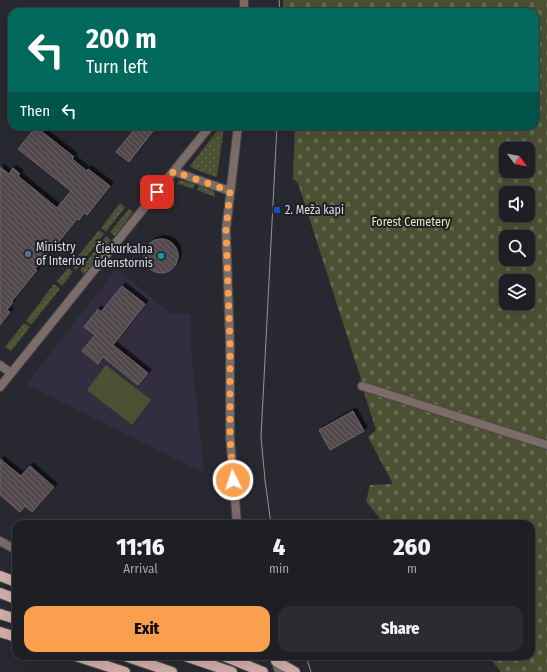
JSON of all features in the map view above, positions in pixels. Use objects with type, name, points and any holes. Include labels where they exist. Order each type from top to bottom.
[{"type":"main road","points":[[0,576],[12,580]]},
{"type":"main road","points":[[0,593],[12,598]]},
{"type":"main road","points":[[0,614],[12,618]]},
{"type":"main road","points":[[0,632],[12,636]]},
{"type":"main road","points":[[88,660],[125,672]]},
{"type":"main road","points":[[137,660],[172,672]]},
{"type":"main road","points":[[197,660],[232,672]]},
{"type":"main road","points":[[233,660],[263,672]]},
{"type":"main road","points":[[278,660],[295,672]]},
{"type":"street","points":[[0,387],[207,130]]},
{"type":"street","points":[[236,520],[230,437],[230,345],[226,230],[238,130]]},
{"type":"street","points":[[174,171],[230,191]]},
{"type":"street","points":[[0,365],[11,373]]},
{"type":"street","points":[[362,386],[547,445]]},
{"type":"street","points":[[0,541],[12,548]]},
{"type":"street","points":[[276,660],[279,672]]},
{"type":"shaded area","points":[[117,269],[170,313],[191,314],[190,340],[204,473],[26,384]]},
{"type":"green space","name":"Forest Cemetery","points":[[283,0],[547,0],[547,672],[501,672],[491,660],[535,660],[535,520],[381,520],[366,501],[370,485],[393,484],[368,437],[376,430],[298,183],[293,179],[295,130],[539,130],[539,8],[283,8]]},
{"type":"green space","points":[[218,130],[224,130],[217,176],[216,177],[194,169],[190,166]]},
{"type":"green space","points":[[179,180],[195,184],[193,189],[180,184],[177,185]]},
{"type":"green space","points":[[199,185],[214,191],[215,197],[197,190]]},
{"type":"green space","points":[[120,203],[125,207],[106,232],[101,228]]},
{"type":"green space","points":[[129,209],[133,212],[115,236],[110,232]]},
{"type":"green space","points":[[99,230],[104,234],[76,270],[71,265]]},
{"type":"green space","points":[[106,236],[111,240],[84,274],[80,270]]},
{"type":"green space","points":[[68,268],[73,272],[62,286],[57,281]]},
{"type":"green space","points":[[54,284],[60,289],[31,325],[26,321]]},
{"type":"green space","points":[[24,323],[30,327],[11,351],[5,347]]},
{"type":"green space","points":[[106,365],[151,400],[132,425],[87,390]]},
{"type":"building","points":[[34,130],[40,130],[74,157],[72,159],[87,171],[88,169],[110,186],[87,215],[84,213],[79,220],[77,219],[35,269],[37,270],[12,301],[13,302],[7,310],[10,312],[0,325],[0,167],[9,174],[13,168],[20,174],[18,176],[57,208],[71,191],[18,149]]},
{"type":"building","points":[[134,130],[154,130],[129,162],[116,152]]},
{"type":"building","name":"Čiekurkalna ūdenstornis","points":[[158,239],[164,239],[168,240],[175,246],[178,256],[177,263],[171,270],[164,273],[158,273],[154,272],[147,266],[144,259],[144,253],[145,249],[151,242]]},
{"type":"building","points":[[122,286],[145,304],[113,345],[148,373],[138,385],[103,357],[98,364],[82,351],[95,335],[84,327],[98,309],[101,312]]},
{"type":"building","points":[[353,411],[364,431],[330,450],[319,430]]},
{"type":"building","points":[[0,459],[21,476],[30,466],[54,487],[32,512],[25,506],[20,512],[0,495]]},
{"type":"tram line","points":[[279,0],[280,8]]},
{"type":"tram line","points":[[270,520],[261,437],[277,130]]},
{"type":"tram line","points":[[307,660],[311,672]]},
{"type":"place","name":"2. Meža kapi","points":[[277,210]]},
{"type":"place","name":"Ministry of Interior","points":[[28,254]]},
{"type":"place","name":"Čiekurkalna ūdenstornis","points":[[161,256]]},
{"type":"route","points":[[157,192],[174,171],[230,191],[226,230],[230,345],[230,437],[233,480]]}]
